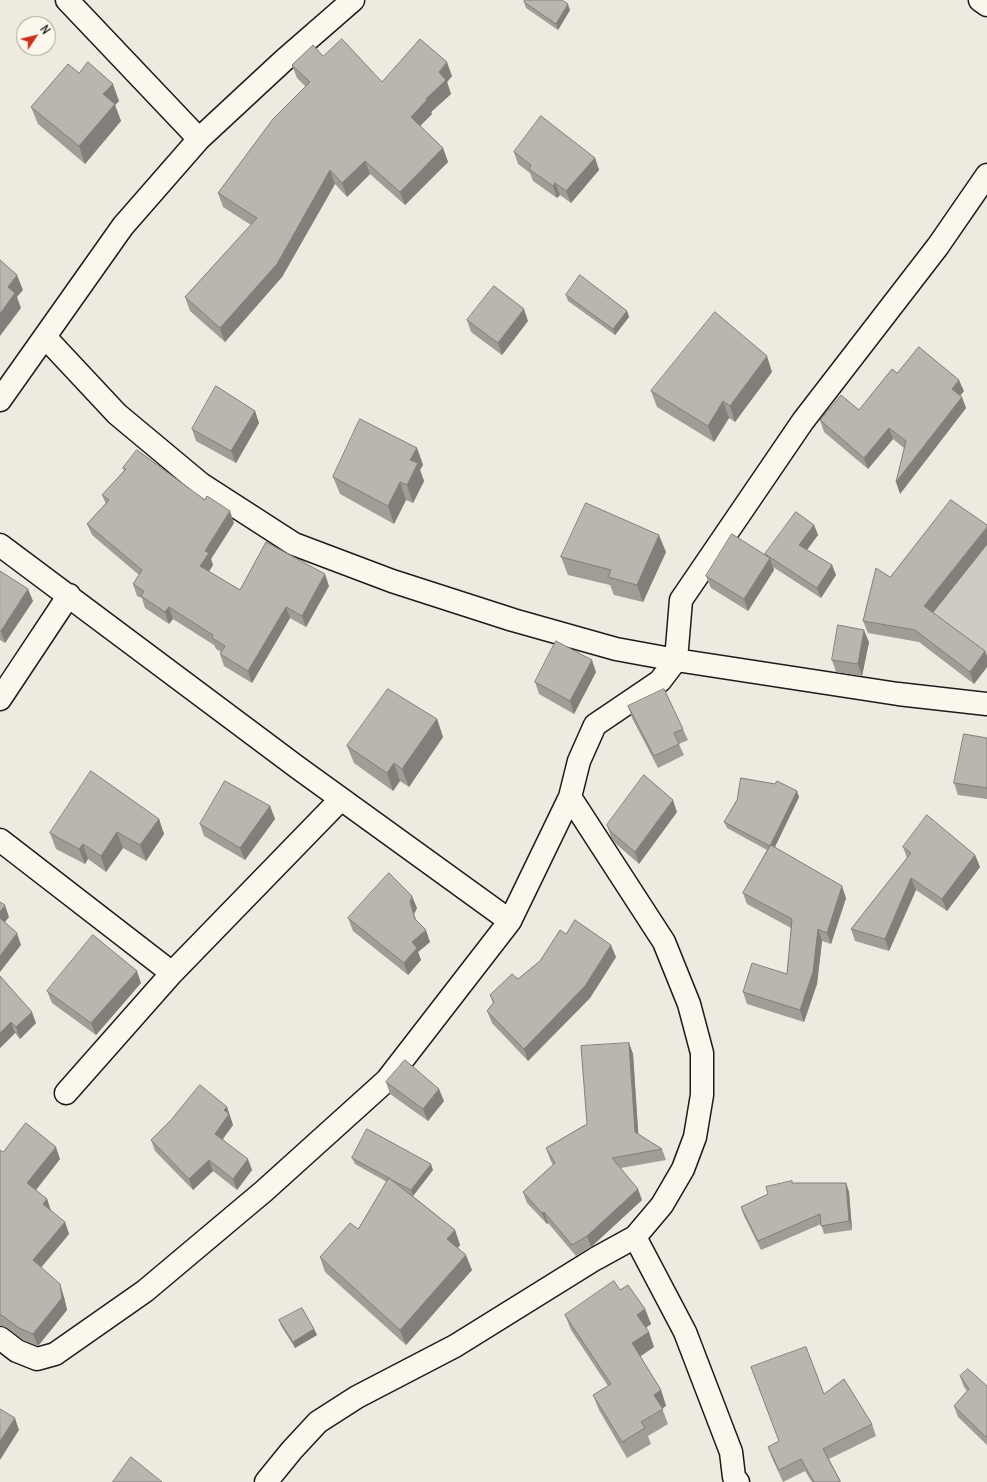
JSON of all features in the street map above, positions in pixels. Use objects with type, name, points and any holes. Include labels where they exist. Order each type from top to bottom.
[{"type":"street","points":[[67,0],[199,139]]},
{"type":"street","points":[[0,400],[123,226],[199,139],[283,61],[353,0]]},
{"type":"street","points":[[980,0],[987,5]]},
{"type":"street","points":[[0,1338],[17,1351],[36,1359],[54,1354],[145,1291],[264,1191],[387,1080],[510,921],[570,797],[579,761],[595,725],[660,681],[676,660],[682,600],[803,421],[938,246],[987,175]]},
{"type":"street","points":[[45,337],[117,414],[200,484],[294,544],[392,581],[513,620],[616,649],[676,660],[898,694],[987,704]]},
{"type":"street","points":[[0,545],[341,799],[510,921]]},
{"type":"street","points":[[0,700],[69,595]]},
{"type":"street","points":[[266,1482],[292,1450],[318,1422],[357,1397],[455,1346],[595,1259],[636,1237],[662,1205],[682,1169],[696,1137],[702,1096],[702,1053],[689,1004],[664,942],[570,797]]},
{"type":"street","points":[[66,1093],[172,973],[341,799]]},
{"type":"street","points":[[0,840],[172,973]]},
{"type":"street","points":[[636,1237],[685,1332],[731,1452],[734,1477],[738,1482]]},
{"type":"shaded area","points":[[987,534],[987,658],[926,616]]},
{"type":"building","points":[[525,0],[562,0],[568,4],[556,24],[524,2]]},
{"type":"building","points":[[342,39],[382,82],[420,39],[447,62],[439,72],[446,80],[426,99],[427,100],[411,117],[443,148],[400,192],[365,161],[342,183],[330,170],[277,264],[220,328],[185,297],[257,218],[218,193],[273,119],[310,82],[292,65],[313,45],[323,56]]},
{"type":"building","points":[[88,62],[113,84],[103,94],[115,104],[79,146],[31,107],[68,64],[79,73]]},
{"type":"building","points":[[541,116],[595,158],[566,191],[555,183],[553,186],[529,169],[531,165],[514,152]]},
{"type":"building","points":[[0,260],[17,275],[8,287],[15,293],[0,314]]},
{"type":"building","points":[[580,275],[627,311],[613,329],[566,295]]},
{"type":"building","points":[[494,286],[524,309],[498,343],[467,320]]},
{"type":"building","points":[[715,312],[767,356],[730,406],[723,401],[708,426],[651,391]]},
{"type":"building","points":[[919,347],[959,380],[952,389],[962,397],[896,482],[906,441],[889,428],[864,458],[820,420],[841,395],[859,410],[892,369],[897,373]]},
{"type":"building","points":[[216,386],[255,411],[231,451],[192,429]]},
{"type":"building","points":[[360,419],[417,448],[410,460],[418,463],[407,485],[400,482],[388,506],[333,477]]},
{"type":"building","points":[[137,450],[205,500],[207,496],[230,511],[205,551],[209,553],[200,566],[240,590],[266,542],[325,574],[302,616],[286,607],[248,671],[220,654],[225,646],[212,638],[213,635],[169,607],[165,612],[141,596],[144,591],[133,584],[142,570],[87,524],[109,500],[102,495],[126,469],[123,468]]},
{"type":"building","points":[[951,500],[987,525],[987,527],[924,606],[985,651],[970,672],[915,630],[863,621],[876,568],[890,577]]},
{"type":"building","points":[[586,503],[659,535],[637,585],[608,577],[611,570],[561,557]]},
{"type":"building","points":[[796,512],[814,525],[799,545],[832,565],[817,588],[765,554]]},
{"type":"building","points":[[732,534],[770,558],[744,599],[706,576]]},
{"type":"building","points":[[0,571],[28,589],[1,631],[0,631]]},
{"type":"building","points":[[838,625],[864,630],[858,664],[832,660]]},
{"type":"building","points":[[556,641],[592,660],[570,701],[535,682]]},
{"type":"building","points":[[388,689],[437,719],[402,769],[394,763],[387,773],[347,746]]},
{"type":"building","points":[[664,689],[683,729],[674,733],[679,744],[654,756],[628,706]]},
{"type":"building","points":[[964,734],[987,738],[987,788],[954,783]]},
{"type":"building","points":[[91,771],[159,819],[140,845],[117,832],[101,856],[83,844],[79,849],[50,833]]},
{"type":"building","points":[[644,775],[673,800],[635,852],[610,831],[607,825]]},
{"type":"building","points":[[741,778],[775,784],[777,781],[797,791],[770,846],[724,822],[737,800]]},
{"type":"building","points":[[225,781],[270,806],[240,848],[200,824]]},
{"type":"building","points":[[927,815],[975,855],[942,899],[911,878],[885,939],[851,929],[911,853],[903,847]]},
{"type":"building","points":[[771,845],[842,886],[827,933],[818,929],[813,972],[800,1010],[743,992],[752,963],[787,974],[792,919],[743,893]]},
{"type":"building","points":[[389,873],[412,896],[410,902],[415,919],[426,930],[412,942],[417,948],[404,963],[348,918]]},
{"type":"building","points":[[0,902],[5,905],[0,912]]},
{"type":"building","points":[[0,918],[17,933],[0,956]]},
{"type":"building","points":[[575,920],[611,945],[585,986],[524,1049],[487,1011],[494,1002],[490,995],[512,974],[518,979],[540,961],[560,930],[566,934]]},
{"type":"building","points":[[93,935],[137,971],[91,1023],[47,991]]},
{"type":"building","points":[[0,976],[32,1012],[16,1027],[11,1022],[0,1033]]},
{"type":"building","points":[[629,1043],[635,1132],[662,1149],[612,1158],[638,1189],[587,1236],[572,1245],[544,1212],[542,1213],[523,1192],[555,1163],[546,1148],[587,1124],[581,1046]]},
{"type":"building","points":[[405,1060],[439,1089],[423,1109],[386,1082]]},
{"type":"building","points":[[200,1085],[227,1107],[224,1110],[229,1114],[215,1134],[248,1159],[233,1179],[209,1160],[189,1179],[151,1140],[171,1120]]},
{"type":"building","points":[[26,1123],[56,1147],[27,1183],[47,1199],[43,1204],[65,1222],[33,1260],[60,1284],[62,1298],[33,1334],[19,1328],[0,1315],[0,1150],[3,1152]]},
{"type":"building","points":[[367,1129],[431,1164],[411,1190],[352,1158]]},
{"type":"building","points":[[389,1178],[455,1230],[447,1239],[466,1255],[400,1330],[320,1257],[350,1223],[358,1229]]},
{"type":"building","points":[[792,1181],[792,1183],[846,1183],[849,1221],[821,1226],[820,1214],[758,1241],[741,1207],[768,1194],[766,1187]]},
{"type":"building","points":[[614,1281],[620,1290],[628,1285],[645,1309],[637,1315],[649,1332],[632,1343],[661,1390],[654,1395],[663,1409],[641,1422],[645,1428],[622,1442],[593,1395],[611,1384],[565,1315]]},
{"type":"building","points":[[302,1308],[314,1329],[293,1342],[279,1320]]},
{"type":"building","points":[[806,1347],[824,1394],[844,1379],[872,1424],[823,1449],[840,1481],[838,1482],[814,1482],[801,1459],[779,1470],[768,1447],[779,1441],[751,1367]]},
{"type":"building","points":[[968,1369],[987,1386],[986,1437],[954,1406],[969,1389],[960,1376]]},
{"type":"building","points":[[0,1409],[15,1418],[0,1441]]},
{"type":"building","points":[[131,1457],[162,1482],[113,1482]]}]
